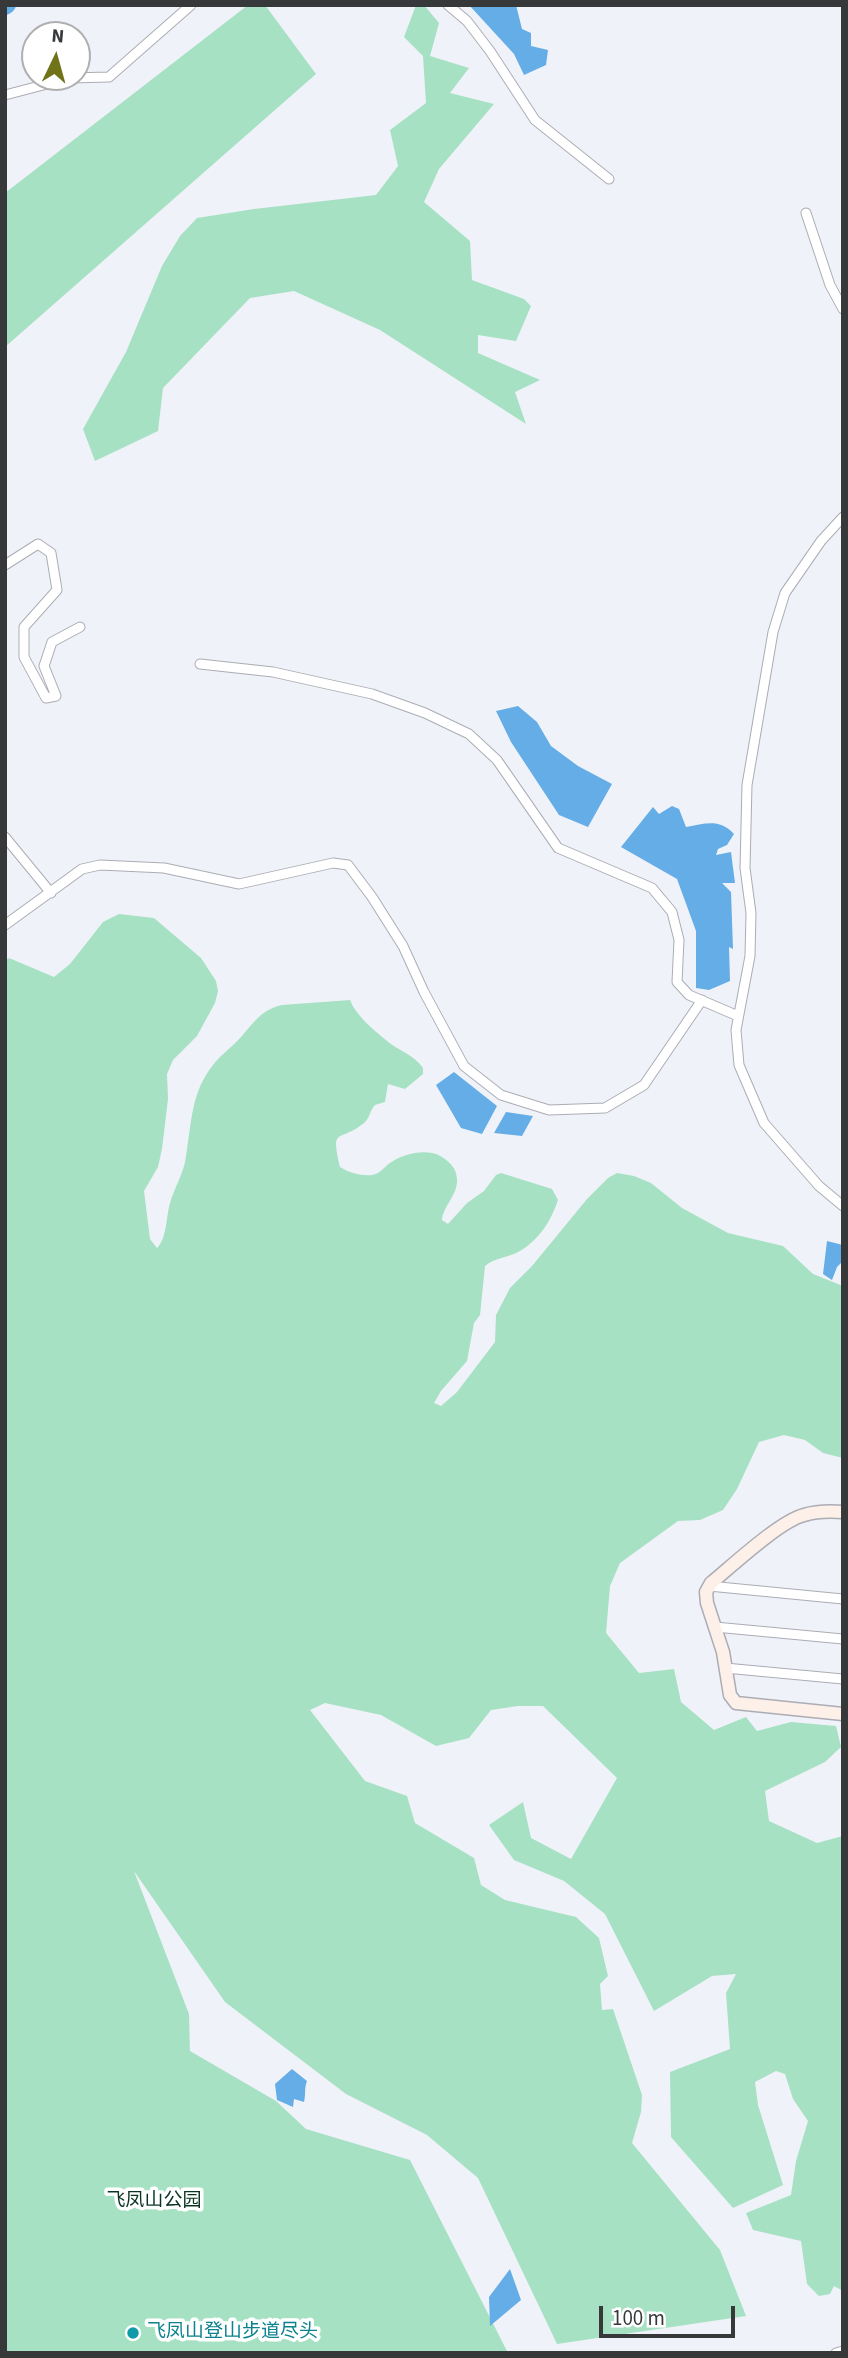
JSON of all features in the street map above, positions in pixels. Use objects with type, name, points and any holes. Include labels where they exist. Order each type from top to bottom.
[{"type":"street","points":[[5,94],[69,78],[109,76],[191,5]]},
{"type":"street","points":[[448,5],[467,21],[490,51],[535,120],[609,179]]},
{"type":"street","points":[[806,213],[830,285],[843,309]]},
{"type":"street","points":[[843,517],[821,541],[785,593],[773,632],[747,785],[745,868],[751,913],[750,956],[736,1030],[739,1065],[764,1123],[819,1186],[843,1206]]},
{"type":"street","points":[[5,565],[38,544],[51,553],[57,590],[24,627],[24,657],[46,698],[56,696],[44,666],[52,642],[80,627]]},
{"type":"street","points":[[200,664],[273,672],[372,694],[425,713],[469,734],[497,760],[558,848],[652,888],[672,912],[679,940],[677,982],[690,995],[738,1016]]},
{"type":"street","points":[[5,837],[51,893]]},
{"type":"street","points":[[5,925],[82,869],[100,864],[164,868],[239,884],[333,863],[348,865],[403,946],[424,992],[464,1066],[502,1095],[549,1110],[605,1108],[644,1085],[702,1000]]},
{"type":"street","points":[[843,1512],[802,1515],[785,1524],[709,1586],[706,1592],[730,1695],[736,1703],[843,1714]]},
{"type":"street","points":[[709,1586],[843,1599]]},
{"type":"street","points":[[715,1627],[843,1639]]},
{"type":"street","points":[[725,1668],[843,1679]]},
{"type":"street","points":[[836,2353],[843,2351]]},
{"type":"green space","points":[[248,5],[265,5],[316,74],[5,347],[5,193]]},
{"type":"green space","points":[[416,5],[424,5],[439,23],[430,56],[469,68],[450,93],[494,104],[439,169],[424,202],[470,241],[472,280],[524,299],[531,306],[516,341],[478,335],[478,353],[540,380],[515,392],[526,424],[380,330],[294,291],[250,298],[163,388],[158,431],[95,461],[83,429],[126,352],[162,266],[180,236],[197,218],[376,195],[398,166],[390,130],[426,103],[423,56],[404,37]]},
{"type":"green space","name":"飞凤山公园","points":[[119,914],[154,918],[201,958],[216,981],[218,991],[215,1003],[197,1036],[173,1060],[167,1074],[168,1099],[162,1149],[158,1167],[144,1191],[150,1239],[157,1248],[163,1239],[170,1203],[184,1167],[192,1114],[203,1079],[217,1060],[258,1018],[268,1010],[282,1005],[350,1000],[356,1012],[371,1027],[415,1059],[423,1068],[423,1074],[405,1089],[388,1084],[385,1102],[375,1105],[364,1123],[339,1137],[336,1145],[340,1167],[356,1174],[372,1175],[409,1154],[423,1152],[442,1157],[453,1166],[457,1179],[442,1220],[448,1224],[501,1173],[552,1189],[558,1200],[539,1236],[520,1251],[485,1266],[480,1315],[474,1323],[467,1361],[434,1403],[441,1406],[457,1392],[495,1342],[496,1315],[510,1288],[532,1266],[587,1199],[608,1178],[617,1173],[651,1183],[682,1208],[728,1233],[783,1246],[813,1274],[843,1286],[843,1458],[823,1453],[805,1440],[784,1435],[759,1442],[737,1489],[723,1510],[700,1520],[678,1521],[620,1563],[610,1586],[606,1633],[639,1673],[674,1669],[681,1702],[714,1730],[746,1717],[757,1731],[791,1722],[836,1726],[841,1747],[825,1762],[765,1791],[769,1821],[817,1843],[843,1836],[843,2291],[834,2286],[830,2294],[819,2296],[807,2284],[801,2241],[753,2230],[746,2213],[791,2195],[796,2161],[808,2121],[793,2099],[785,2074],[776,2071],[755,2082],[758,2105],[783,2185],[733,2208],[671,2137],[670,2072],[730,2049],[726,1993],[736,1974],[712,1976],[654,2011],[605,1914],[564,1881],[514,1860],[489,1825],[523,1802],[531,1838],[571,1859],[617,1778],[543,1706],[491,1710],[469,1738],[436,1746],[381,1715],[325,1703],[310,1710],[365,1781],[407,1796],[415,1823],[474,1858],[481,1885],[505,1900],[576,1917],[599,1938],[608,1976],[600,1984],[602,2010],[613,2009],[642,2095],[641,2112],[632,2143],[720,2250],[746,2316],[557,2344],[478,2178],[427,2135],[346,2094],[225,2002],[134,1871],[189,2014],[190,2051],[276,2101],[306,2129],[410,2160],[508,2353],[5,2353],[5,961],[9,958],[54,977],[70,964],[103,922]]},
{"type":"water","points":[[469,5],[516,5],[522,29],[531,33],[531,46],[548,50],[546,65],[524,75],[514,54]]},
{"type":"water","points":[[518,706],[537,722],[551,746],[578,766],[612,784],[588,827],[559,815],[511,742],[496,711]]},
{"type":"water","points":[[672,806],[679,809],[686,827],[717,824],[734,834],[727,845],[718,849],[716,855],[731,852],[735,883],[722,883],[731,892],[733,949],[729,947],[730,981],[709,990],[696,988],[696,931],[677,879],[621,847],[653,807],[659,814]]},
{"type":"water","points":[[454,1072],[497,1106],[482,1134],[461,1128],[436,1085]]},
{"type":"water","points":[[506,1112],[533,1116],[522,1136],[494,1133]]},
{"type":"water","points":[[827,1241],[843,1245],[842,1262],[832,1280],[823,1274]]},
{"type":"water","points":[[292,2069],[307,2081],[304,2102],[294,2099],[293,2107],[277,2100],[275,2084]]},
{"type":"water","points":[[510,2269],[521,2300],[490,2326],[489,2297]]},
{"type":"place","name":"飞凤山登山步道尽头","points":[[133,2333]]}]
